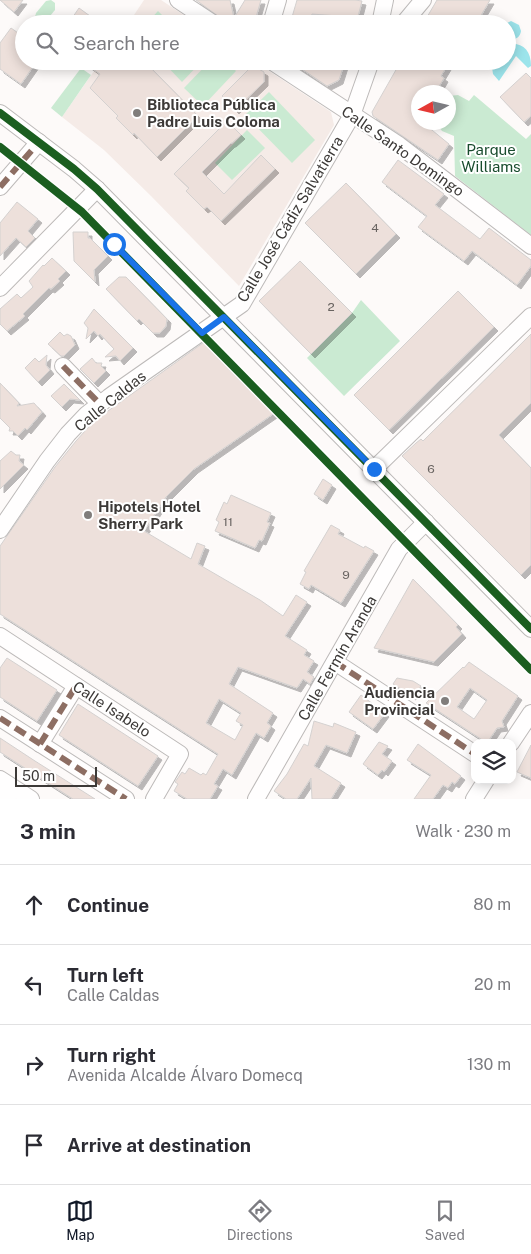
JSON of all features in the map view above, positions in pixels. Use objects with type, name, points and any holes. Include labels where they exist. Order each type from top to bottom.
[{"type":"street","points":[[178,0],[200,15]]},
{"type":"street","points":[[274,15],[278,0]]},
{"type":"street","points":[[410,15],[423,0]]},
{"type":"street","points":[[382,15],[386,1]]},
{"type":"street","name":"Calle Santo Domingo","points":[[284,70],[399,145],[531,246]]},
{"type":"street","name":"Calle José Cádiz Salvatierra","points":[[224,317],[242,304],[352,115],[368,70]]},
{"type":"street","points":[[0,113],[74,169],[97,189],[531,629]]},
{"type":"street","points":[[0,187],[38,142]]},
{"type":"street","points":[[0,288],[97,189]]},
{"type":"street","points":[[374,469],[531,316]]},
{"type":"street","name":"Calle Caldas","points":[[0,530],[53,453],[87,414],[224,317]]},
{"type":"street","points":[[63,366],[100,404]]},
{"type":"street","name":"Calle Fermín Aranda","points":[[258,798],[399,549],[426,522]]},
{"type":"street","name":"Calle Isabelo","points":[[0,636],[180,754],[154,799]]},
{"type":"street","points":[[335,662],[471,751]]},
{"type":"street","points":[[40,744],[76,686]]},
{"type":"street","points":[[514,739],[531,713]]},
{"type":"street","points":[[0,718],[126,799]]},
{"type":"street","points":[[0,779],[31,799]]},
{"type":"street","points":[[474,799],[483,784]]},
{"type":"street","points":[[0,794],[8,799]]},
{"type":"shaded area","points":[[144,0],[161,0],[184,15],[134,15]]},
{"type":"shaded area","points":[[95,70],[268,70],[331,112],[334,125],[239,286],[104,150],[62,117]]},
{"type":"green space","points":[[51,0],[55,3],[55,10],[51,15],[36,15],[36,13],[46,1]]},
{"type":"green space","points":[[80,70],[84,70],[91,75],[62,117],[51,108]]},
{"type":"green space","points":[[171,70],[193,70],[182,82]]},
{"type":"green space","points":[[201,70],[236,71],[203,106],[184,88]]},
{"type":"green space","points":[[269,92],[315,140],[292,163],[245,115]]},
{"type":"green space","name":"Parque Williams","points":[[456,95],[469,101],[474,95],[526,139],[531,134],[531,235],[455,176],[454,136],[441,130],[456,130]]},
{"type":"green space","points":[[247,130],[265,148],[232,180],[215,163]]},
{"type":"green space","points":[[361,300],[400,341],[344,396],[307,358],[352,313]]},
{"type":"water","points":[[516,24],[519,25],[521,31],[516,38]]},
{"type":"water","points":[[516,44],[528,51],[531,66],[528,68],[516,56]]},
{"type":"water","points":[[492,70],[506,70],[499,81],[493,74]]},
{"type":"building","points":[[0,0],[23,0],[14,12]]},
{"type":"building","points":[[196,0],[230,0],[233,15],[217,15]]},
{"type":"building","points":[[245,0],[261,0],[257,15],[236,15]]},
{"type":"building","points":[[297,0],[362,1],[358,15],[293,15]]},
{"type":"building","points":[[437,0],[490,0],[481,15],[428,15]]},
{"type":"building","points":[[79,8],[89,15],[74,15]]},
{"type":"building","points":[[11,28],[15,31],[15,70],[31,70],[21,84],[0,69],[0,43]]},
{"type":"building","name":"Biblioteca Pública Padre Luis Coloma","points":[[94,70],[153,70],[198,116],[157,157],[134,133],[133,135],[116,118],[118,116],[90,88],[100,74]]},
{"type":"building","points":[[248,70],[260,70],[264,72],[264,82],[235,110],[222,96]]},
{"type":"building","points":[[303,70],[342,70],[339,80],[327,86]]},
{"type":"building","points":[[396,70],[445,70],[441,76],[444,78],[440,85],[411,85],[411,130],[432,130],[449,144],[438,160],[373,116],[372,112]]},
{"type":"building","points":[[526,73],[531,78],[531,116],[524,122],[500,97]]},
{"type":"building","points":[[227,121],[241,135],[202,172],[224,194],[261,155],[275,169],[221,221],[207,207],[204,209],[186,191],[189,188],[174,174]]},
{"type":"building","points":[[398,160],[444,194],[435,205],[480,239],[489,228],[531,260],[531,266],[517,285],[472,251],[464,261],[418,227],[427,216],[382,182]]},
{"type":"building","points":[[346,183],[396,234],[356,274],[305,223]]},
{"type":"building","points":[[17,202],[38,219],[28,231],[35,238],[26,247],[16,238],[0,256],[0,223]]},
{"type":"building","points":[[73,232],[88,232],[88,238],[108,256],[94,270],[95,282],[74,261]]},
{"type":"building","points":[[52,258],[66,271],[58,279],[60,281],[51,289],[49,288],[23,314],[25,316],[7,331],[0,324],[0,309],[17,294],[21,298],[33,287],[29,281]]},
{"type":"building","points":[[300,261],[352,313],[311,354],[259,301]]},
{"type":"building","points":[[119,277],[126,277],[167,319],[166,326],[160,333],[153,333],[139,319],[137,321],[106,289]]},
{"type":"building","points":[[458,291],[494,327],[389,430],[354,395]]},
{"type":"building","points":[[94,309],[133,348],[120,361],[116,356],[105,357],[114,349],[100,334],[98,336],[94,331],[86,339],[88,328],[84,323]]},
{"type":"building","points":[[60,332],[64,336],[67,334],[71,336],[75,345],[64,356],[61,356],[48,344]]},
{"type":"building","points":[[531,334],[531,403],[499,435],[531,468],[531,565],[521,575],[402,456],[421,439],[423,441]]},
{"type":"building","name":"Hipotels Hotel Sherry Park","points":[[203,343],[273,414],[194,469],[166,497],[144,531],[191,559],[197,543],[205,546],[198,564],[260,600],[283,616],[296,595],[307,602],[285,636],[307,650],[304,655],[314,661],[307,672],[314,677],[310,684],[303,679],[297,688],[238,667],[229,684],[273,713],[267,723],[271,726],[264,738],[256,733],[232,775],[223,769],[214,784],[218,786],[210,799],[187,799],[174,791],[178,784],[175,782],[182,772],[185,774],[189,768],[201,775],[203,773],[206,775],[218,754],[0,614],[0,546],[55,467],[94,421]],"holes":[[[219,699],[241,713],[236,721],[243,725],[235,740],[206,723]]]},
{"type":"building","points":[[47,355],[46,365],[50,370],[38,382],[25,368],[35,358],[39,362]]},
{"type":"building","points":[[92,358],[96,363],[102,363],[101,366],[106,371],[94,383],[80,369]]},
{"type":"building","points":[[0,383],[19,403],[17,406],[34,403],[42,412],[27,430],[25,428],[18,436],[13,431],[9,431],[10,428],[0,418]]},
{"type":"building","points":[[64,384],[80,400],[70,399],[62,407],[51,396]]},
{"type":"building","points":[[11,451],[16,455],[20,455],[19,461],[24,465],[0,489],[0,461]]},
{"type":"building","points":[[323,479],[332,485],[323,500],[314,494]]},
{"type":"building","points":[[231,495],[271,513],[267,522],[270,523],[262,541],[259,540],[255,548],[215,531],[219,522],[216,520],[224,502],[227,504]]},
{"type":"building","points":[[331,525],[340,530],[338,534],[364,548],[365,546],[374,551],[341,603],[311,585],[309,589],[300,584],[306,572],[304,571]]},
{"type":"building","points":[[413,579],[458,625],[456,627],[462,634],[434,662],[374,648]]},
{"type":"building","points":[[7,658],[57,690],[37,721],[0,697],[0,668]]},
{"type":"building","name":"Audiencia Provincial","points":[[469,662],[518,696],[502,721],[504,727],[497,728],[490,739],[481,739],[426,703]],"holes":[[[470,688],[487,700],[474,719],[457,707]]]},
{"type":"building","points":[[397,678],[413,681],[421,686],[415,695],[413,694],[412,696],[393,684]]},
{"type":"building","points":[[361,695],[385,713],[373,729],[349,712]]},
{"type":"building","points":[[78,704],[158,756],[138,786],[59,735]]},
{"type":"building","points":[[314,721],[333,727],[334,723],[356,732],[347,753],[326,745],[314,766],[341,783],[331,799],[312,799],[311,778],[297,799],[286,799],[274,791],[287,774],[304,744],[308,746]]},
{"type":"building","points":[[0,738],[95,799],[73,799],[0,752]]},
{"type":"building","points":[[379,742],[388,746],[382,754],[392,761],[384,772],[382,770],[378,775],[363,764]]},
{"type":"building","points":[[418,744],[461,776],[455,784],[452,782],[448,788],[443,785],[433,799],[414,799],[431,775],[407,760]]},
{"type":"building","points":[[531,745],[531,778],[517,772]]},
{"type":"marked path","points":[[0,187],[39,142]]},
{"type":"marked path","points":[[63,366],[100,404]]},
{"type":"marked path","points":[[335,662],[471,751]]},
{"type":"marked path","points":[[40,744],[76,686]]},
{"type":"marked path","points":[[0,718],[126,799]]},
{"type":"cycle path","points":[[0,113],[74,169],[97,189],[531,629]]},
{"type":"cycle path","points":[[0,147],[82,212],[531,670]]},
{"type":"place","name":"Biblioteca Pública Padre Luis Coloma","points":[[137,113]]},
{"type":"place","name":"Hipotels Hotel Sherry Park","points":[[88,515]]},
{"type":"place","name":"Audiencia Provincial","points":[[445,701]]},
{"type":"route","points":[[114,244],[202,333],[224,317],[374,469]]}]
